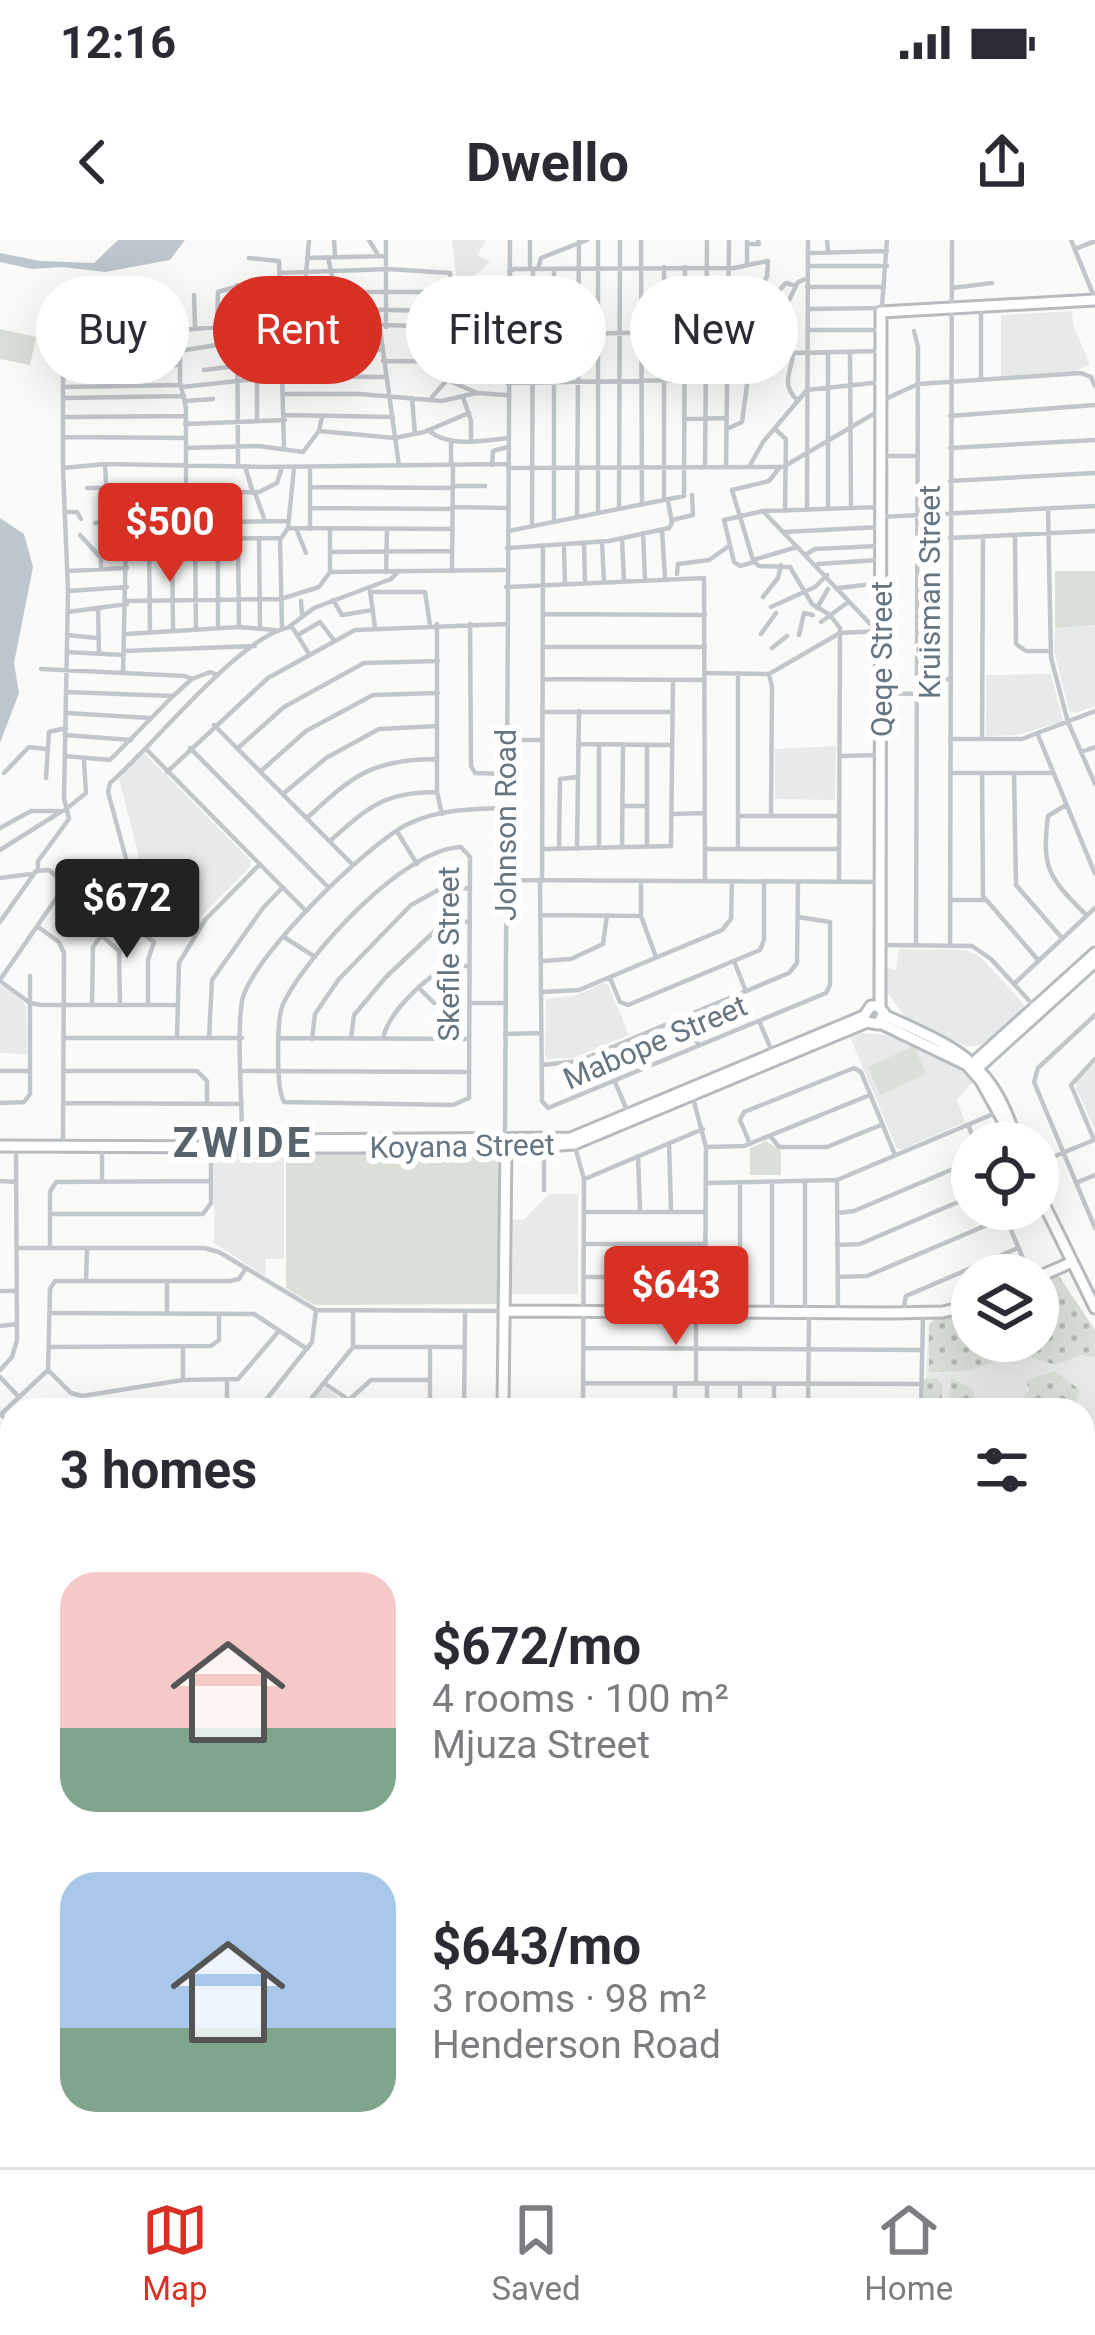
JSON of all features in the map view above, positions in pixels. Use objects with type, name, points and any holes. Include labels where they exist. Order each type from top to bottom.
[{"type":"main road","points":[[882,310],[1095,299]]},
{"type":"main road","name":"Qeqe Street","points":[[875,1017],[881,945],[882,310]]},
{"type":"main road","points":[[962,1054],[993,1050],[1095,958]]},
{"type":"main road","points":[[974,1067],[1095,958]]},
{"type":"main road","points":[[875,1017],[962,1054],[992,1084]]},
{"type":"main road","points":[[875,1017],[974,1067],[1006,1122]]},
{"type":"main road","name":"Koyana Street","points":[[506,1144],[571,1138],[875,1017]]},
{"type":"main road","name":"Koyana Street","points":[[0,1143],[574,1144],[875,1017]]},
{"type":"main road","points":[[993,1050],[992,1084],[1001,1111]]},
{"type":"main road","name":"Koyana Street","points":[[0,1143],[211,1146],[242,1142]]},
{"type":"main road","name":"Johnson Road","points":[[503,1398],[506,1144]]},
{"type":"main road","points":[[1055,1230],[1095,1308]]},
{"type":"main road","points":[[1059,1267],[1070,1263]]},
{"type":"main road","points":[[504,1311],[951,1311]]},
{"type":"street","points":[[306,274],[309,240]]},
{"type":"street","points":[[331,273],[334,240]]},
{"type":"street","points":[[369,240],[377,254]]},
{"type":"street","points":[[395,240],[386,240],[382,350],[399,466]]},
{"type":"street","name":"Johnson Road","points":[[508,276],[509,240]]},
{"type":"street","points":[[530,240],[533,276]]},
{"type":"street","points":[[598,240],[598,276]]},
{"type":"street","points":[[619,508],[620,240]]},
{"type":"street","points":[[641,240],[641,276]]},
{"type":"street","points":[[707,240],[708,276]]},
{"type":"street","points":[[728,276],[729,240]]},
{"type":"street","points":[[747,265],[747,242],[759,244],[758,240]]},
{"type":"street","points":[[807,509],[808,240]]},
{"type":"street","points":[[827,240],[827,252]]},
{"type":"street","points":[[807,309],[882,310],[887,240]]},
{"type":"street","name":"Kruisman Street","points":[[950,945],[952,240]]},
{"type":"street","points":[[1071,240],[1095,299]]},
{"type":"street","points":[[533,269],[543,257],[581,241]]},
{"type":"street","points":[[576,276],[581,241]]},
{"type":"street","points":[[1075,249],[1095,241]]},
{"type":"street","points":[[810,254],[887,251]]},
{"type":"street","points":[[307,258],[388,256]]},
{"type":"street","points":[[249,258],[276,259],[280,276]]},
{"type":"street","points":[[508,272],[728,268],[768,261],[767,276]]},
{"type":"street","points":[[808,266],[887,266]]},
{"type":"street","points":[[664,267],[664,276]]},
{"type":"street","points":[[685,267],[685,276]]},
{"type":"street","points":[[280,273],[386,269],[450,276]]},
{"type":"street","points":[[554,269],[554,276]]},
{"type":"street","points":[[798,285],[808,278]]},
{"type":"street","points":[[952,288],[992,283]]},
{"type":"street","points":[[808,286],[884,287]]},
{"type":"street","points":[[382,292],[406,292]]},
{"type":"street","points":[[194,296],[195,327]]},
{"type":"street","points":[[981,306],[981,381]]},
{"type":"street","points":[[382,310],[406,310]]},
{"type":"street","points":[[189,328],[213,326]]},
{"type":"street","points":[[383,327],[406,327]]},
{"type":"street","points":[[807,330],[881,330]]},
{"type":"street","points":[[914,331],[918,385],[916,945]]},
{"type":"street","points":[[606,332],[630,332]]},
{"type":"street","points":[[798,353],[881,351]]},
{"type":"street","points":[[828,352],[828,508]]},
{"type":"street","points":[[850,352],[851,508]]},
{"type":"street","points":[[383,361],[406,361]]},
{"type":"street","points":[[204,370],[213,368]]},
{"type":"street","points":[[815,611],[790,567],[760,566],[753,561],[732,490],[769,481],[783,467],[918,385],[1081,373],[1090,376],[1095,386]]},
{"type":"street","points":[[382,377],[386,377]]},
{"type":"street","points":[[606,381],[630,382]]},
{"type":"street","points":[[749,466],[807,390],[882,382]]},
{"type":"street","points":[[0,922],[69,821],[64,811],[68,571],[63,387],[213,383]]},
{"type":"street","points":[[236,384],[241,465],[265,521]]},
{"type":"street","points":[[257,384],[257,420]]},
{"type":"street","points":[[284,384],[284,448]]},
{"type":"street","points":[[431,399],[442,384]]},
{"type":"street","points":[[456,384],[476,393],[507,395]]},
{"type":"street","name":"Johnson Road","points":[[506,1144],[507,384]]},
{"type":"street","points":[[532,526],[533,384]]},
{"type":"street","points":[[554,384],[554,522]]},
{"type":"street","points":[[576,384],[577,518]]},
{"type":"street","points":[[598,384],[598,513]]},
{"type":"street","points":[[641,384],[642,505]]},
{"type":"street","points":[[663,384],[663,466],[672,523]]},
{"type":"street","points":[[507,548],[602,542],[662,529],[693,515],[685,466],[685,384]]},
{"type":"street","points":[[705,466],[706,384]]},
{"type":"street","points":[[726,466],[727,384]]},
{"type":"street","points":[[727,429],[742,422],[747,384]]},
{"type":"street","points":[[788,384],[797,400]]},
{"type":"street","points":[[181,386],[186,495]]},
{"type":"street","points":[[285,394],[431,399],[476,393]]},
{"type":"street","points":[[464,397],[471,441]]},
{"type":"street","points":[[64,398],[213,399]]},
{"type":"street","points":[[412,398],[415,434]]},
{"type":"street","points":[[950,416],[1095,405]]},
{"type":"street","points":[[319,431],[395,438],[469,412]]},
{"type":"street","points":[[283,628],[281,538],[291,526],[303,452],[319,431],[322,416]]},
{"type":"street","points":[[65,417],[236,422],[392,417]]},
{"type":"street","points":[[685,419],[727,418]]},
{"type":"street","points":[[775,429],[786,438],[785,512]]},
{"type":"street","points":[[428,430],[435,437],[451,440],[508,438]]},
{"type":"street","points":[[65,437],[186,438]]},
{"type":"street","points":[[451,440],[452,571]]},
{"type":"street","points":[[950,448],[1095,440]]},
{"type":"street","points":[[186,448],[237,446],[303,452]]},
{"type":"street","points":[[492,465],[493,451],[508,448]]},
{"type":"street","points":[[881,456],[917,456]]},
{"type":"street","points":[[63,468],[105,464],[783,467]]},
{"type":"street","points":[[105,464],[107,487],[126,541],[123,673]]},
{"type":"street","points":[[112,494],[254,493],[277,483],[282,467]]},
{"type":"street","points":[[302,467],[310,487],[310,529]]},
{"type":"street","points":[[950,481],[1095,472]]},
{"type":"street","points":[[310,487],[485,486]]},
{"type":"street","points":[[87,488],[107,487]]},
{"type":"street","points":[[508,531],[688,496]]},
{"type":"street","points":[[784,532],[881,517],[1095,506]]},
{"type":"street","points":[[310,508],[508,508]]},
{"type":"street","points":[[797,547],[739,566],[722,521],[764,511],[828,508],[851,508],[881,517]]},
{"type":"street","points":[[1048,509],[1050,651],[1069,722],[1095,783]]},
{"type":"street","points":[[64,512],[75,511],[81,519]]},
{"type":"street","points":[[764,511],[879,631]]},
{"type":"street","points":[[95,523],[265,521],[310,529],[452,529]]},
{"type":"street","points":[[291,526],[306,554]]},
{"type":"street","points":[[68,612],[150,601],[281,599],[319,587],[330,572],[330,529]]},
{"type":"street","points":[[662,529],[664,578]]},
{"type":"street","points":[[386,572],[387,530]]},
{"type":"street","points":[[950,538],[1095,531]]},
{"type":"street","points":[[643,533],[645,579]]},
{"type":"street","points":[[1015,535],[1016,644],[1026,651],[1050,651]]},
{"type":"street","points":[[80,536],[101,557],[101,569]]},
{"type":"street","points":[[982,536],[982,740]]},
{"type":"street","points":[[195,537],[196,629]]},
{"type":"street","points":[[218,537],[218,628]]},
{"type":"street","points":[[110,543],[148,538],[281,538]]},
{"type":"street","points":[[148,538],[150,632]]},
{"type":"street","points":[[172,538],[172,630]]},
{"type":"street","points":[[238,538],[239,627]]},
{"type":"street","points":[[259,538],[260,627]]},
{"type":"street","points":[[622,538],[624,581]]},
{"type":"street","points":[[602,542],[604,582]]},
{"type":"street","points":[[584,543],[585,583]]},
{"type":"street","points":[[563,545],[566,584]]},
{"type":"street","name":"Mabope Street","points":[[543,546],[542,1101],[548,1108],[821,996],[829,988],[830,922],[798,917]]},
{"type":"street","points":[[677,577],[679,563],[709,560],[729,546]]},
{"type":"street","points":[[807,554],[815,549],[881,546]]},
{"type":"street","points":[[330,552],[452,551]]},
{"type":"street","points":[[818,564],[881,560]]},
{"type":"street","points":[[763,597],[778,578],[781,565]]},
{"type":"street","points":[[68,571],[127,568]]},
{"type":"street","points":[[330,572],[506,570]]},
{"type":"street","points":[[373,572],[375,627]]},
{"type":"street","points":[[119,879],[127,862],[108,788],[147,750],[150,740],[218,675],[302,614],[399,572]]},
{"type":"street","points":[[761,634],[774,610],[824,581],[827,574]]},
{"type":"street","points":[[506,587],[704,578],[705,881]]},
{"type":"street","points":[[839,588],[881,583]]},
{"type":"street","points":[[68,590],[127,587]]},
{"type":"street","points":[[371,587],[425,592],[438,661],[437,791],[442,814]]},
{"type":"street","points":[[815,611],[828,590]]},
{"type":"street","points":[[333,600],[342,615],[374,610]]},
{"type":"street","points":[[301,601],[302,614]]},
{"type":"street","points":[[821,622],[847,603]]},
{"type":"street","points":[[98,608],[99,654]]},
{"type":"street","points":[[799,634],[804,613],[815,611],[831,616],[840,633],[839,882]]},
{"type":"street","points":[[543,614],[705,615]]},
{"type":"street","points":[[298,635],[323,622],[334,641]]},
{"type":"street","points":[[470,624],[470,766],[478,774],[505,774]]},
{"type":"street","points":[[166,772],[268,678],[356,630],[506,624]]},
{"type":"street","points":[[126,634],[283,628],[298,635],[309,654]]},
{"type":"street","points":[[544,679],[673,680],[769,674],[840,633],[879,631]]},
{"type":"street","points":[[67,635],[100,638]]},
{"type":"street","points":[[772,648],[787,636]]},
{"type":"street","points":[[67,652],[255,646]]},
{"type":"street","points":[[544,647],[705,647]]},
{"type":"street","points":[[238,748],[292,702],[364,663],[438,661]]},
{"type":"street","points":[[41,669],[192,680]]},
{"type":"street","points":[[64,756],[110,760],[192,680],[212,671],[218,675]]},
{"type":"street","points":[[738,849],[739,673]]},
{"type":"street","points":[[769,674],[771,816]]},
{"type":"street","points":[[542,849],[671,846],[673,680]]},
{"type":"street","points":[[917,680],[950,680]]},
{"type":"street","points":[[66,692],[173,696]]},
{"type":"street","points":[[261,771],[306,731],[373,695],[438,693]]},
{"type":"street","points":[[881,693],[917,694]]},
{"type":"street","points":[[577,849],[579,711]]},
{"type":"street","points":[[950,739],[1038,734],[1095,711]]},
{"type":"street","points":[[543,712],[672,712]]},
{"type":"street","points":[[66,713],[152,718]]},
{"type":"street","points":[[214,725],[353,865]]},
{"type":"street","points":[[283,794],[326,758],[379,729],[438,726]]},
{"type":"street","points":[[46,778],[50,730],[131,740]]},
{"type":"street","points":[[1038,734],[1095,874]]},
{"type":"street","points":[[506,740],[542,740]]},
{"type":"street","points":[[578,744],[673,745]]},
{"type":"street","points":[[599,745],[599,849]]},
{"type":"street","points":[[622,745],[622,849]]},
{"type":"street","points":[[647,745],[647,849]]},
{"type":"street","points":[[4,772],[29,747],[46,749]]},
{"type":"street","points":[[1082,752],[1095,747]]},
{"type":"street","points":[[190,748],[329,888]]},
{"type":"street","points":[[147,750],[306,911]]},
{"type":"street","points":[[839,756],[881,755]]},
{"type":"street","points":[[0,850],[86,793],[85,758]]},
{"type":"street","points":[[307,818],[338,790],[387,762],[437,759]]},
{"type":"street","points":[[950,773],[1053,773]]},
{"type":"street","points":[[982,773],[984,900],[1038,960]]},
{"type":"street","points":[[1014,773],[1016,885],[1062,938]]},
{"type":"street","points":[[559,849],[561,778],[577,778]]},
{"type":"street","points":[[329,841],[359,815],[395,794],[437,791]]},
{"type":"street","points":[[623,806],[647,806]]},
{"type":"street","points":[[1066,806],[1048,816],[1047,866],[1052,879],[1087,916]]},
{"type":"street","points":[[242,1142],[244,994],[284,937],[353,865],[397,831],[442,814],[505,808]]},
{"type":"street","points":[[0,828],[31,811],[64,811]]},
{"type":"street","points":[[673,814],[705,813]]},
{"type":"street","points":[[739,816],[839,816]]},
{"type":"street","points":[[397,831],[417,864]]},
{"type":"street","name":"Skefile Street","points":[[449,848],[464,848],[470,857],[470,888],[469,1098],[459,1104],[291,1104],[280,1096],[282,1005],[314,957],[394,877],[449,848]]},
{"type":"street","points":[[705,849],[838,849]]},
{"type":"street","points":[[177,1038],[177,967],[194,935],[260,865]]},
{"type":"street","points":[[0,878],[49,870],[61,880],[62,890],[0,980],[30,1004],[176,1005]]},
{"type":"street","points":[[95,875],[97,892],[82,918],[119,953],[120,1005]]},
{"type":"street","points":[[61,880],[95,875],[119,879],[194,935]]},
{"type":"street","points":[[0,887],[9,878]]},
{"type":"street","points":[[505,880],[881,882]]},
{"type":"street","points":[[641,881],[641,916],[656,957]]},
{"type":"street","points":[[542,992],[573,992],[725,928],[731,916],[732,881]]},
{"type":"street","points":[[610,977],[620,1002],[628,1005],[762,947],[764,882]]},
{"type":"street","points":[[542,1065],[578,1061],[794,968],[798,882]]},
{"type":"street","points":[[209,1038],[212,980],[263,908],[283,888]]},
{"type":"street","points":[[313,1039],[314,1014],[339,980],[412,905],[444,888],[470,888]]},
{"type":"street","points":[[92,1005],[93,949],[133,890]]},
{"type":"street","points":[[950,900],[984,900]]},
{"type":"street","points":[[1015,984],[1095,908]]},
{"type":"street","points":[[116,913],[154,940],[148,960],[148,1005]]},
{"type":"street","points":[[541,915],[641,916]]},
{"type":"street","points":[[542,962],[571,959],[603,944],[607,915]]},
{"type":"street","points":[[351,1038],[354,1015],[412,952],[444,923],[470,921]]},
{"type":"street","points":[[37,926],[63,949],[63,1140]]},
{"type":"street","points":[[284,937],[314,957]]},
{"type":"street","points":[[881,945],[980,950],[1036,1008]]},
{"type":"street","points":[[734,961],[746,991]]},
{"type":"street","points":[[383,1039],[388,1023],[444,968],[470,966]]},
{"type":"street","points":[[0,1103],[26,1100],[30,976]]},
{"type":"street","points":[[420,989],[434,1004]]},
{"type":"street","points":[[470,1003],[505,1004]]},
{"type":"street","points":[[1095,1015],[1034,1074],[1095,1228]]},
{"type":"street","points":[[686,1016],[699,1046]]},
{"type":"street","points":[[759,1021],[773,1055]]},
{"type":"street","points":[[505,1034],[542,1033]]},
{"type":"street","points":[[63,1038],[242,1038]]},
{"type":"street","points":[[280,1038],[470,1039]]},
{"type":"street","points":[[1059,1155],[1094,1140],[1071,1085],[1095,1059]]},
{"type":"street","points":[[750,1144],[740,1122],[744,1112],[852,1068],[859,1070],[896,1156]]},
{"type":"street","points":[[0,1071],[29,1071]]},
{"type":"street","points":[[64,1071],[197,1071],[207,1081],[207,1104]]},
{"type":"street","points":[[242,1071],[469,1072]]},
{"type":"street","points":[[615,1082],[629,1115]]},
{"type":"street","points":[[706,1148],[750,1144],[870,1094]]},
{"type":"street","points":[[692,1095],[706,1148],[696,1383]]},
{"type":"street","points":[[64,1103],[242,1104]]},
{"type":"street","points":[[978,1122],[1001,1111]]},
{"type":"street","points":[[771,1137],[779,1147],[827,1147],[883,1125]]},
{"type":"street","points":[[584,1179],[704,1129]]},
{"type":"street","points":[[706,1183],[837,1180],[951,1133]]},
{"type":"street","points":[[574,1144],[584,1179],[584,1398]]},
{"type":"street","points":[[670,1144],[671,1212]]},
{"type":"street","points":[[16,1146],[16,1348],[0,1373],[19,1397],[48,1370],[52,1283],[234,1281],[245,1268]]},
{"type":"street","points":[[102,1146],[102,1181]]},
{"type":"street","points":[[50,1214],[203,1214],[211,1206],[211,1146]]},
{"type":"street","points":[[544,1147],[544,1190]]},
{"type":"street","points":[[638,1156],[640,1211]]},
{"type":"street","points":[[838,1213],[854,1211],[951,1170]]},
{"type":"street","points":[[1076,1183],[1095,1174]]},
{"type":"street","points":[[837,1180],[838,1313]]},
{"type":"street","points":[[0,1181],[16,1182]]},
{"type":"street","points":[[50,1247],[50,1192],[56,1182],[211,1181]]},
{"type":"street","points":[[740,1183],[740,1312]]},
{"type":"street","points":[[772,1183],[772,1313]]},
{"type":"street","points":[[805,1183],[808,1398]]},
{"type":"street","points":[[837,1245],[864,1242],[951,1205]]},
{"type":"street","points":[[584,1212],[705,1212]]},
{"type":"street","points":[[838,1277],[864,1277],[975,1230]]},
{"type":"street","points":[[1011,1230],[1021,1254]]},
{"type":"street","points":[[584,1244],[705,1244]]},
{"type":"street","points":[[86,1281],[87,1247]]},
{"type":"street","points":[[17,1248],[211,1249],[316,1310],[504,1311]]},
{"type":"street","points":[[903,1312],[906,1296],[1018,1248]]},
{"type":"street","points":[[584,1277],[704,1277]]},
{"type":"street","points":[[166,1313],[167,1281]]},
{"type":"street","points":[[0,1291],[17,1291]]},
{"type":"street","points":[[267,1398],[307,1349],[314,1335],[316,1310]]},
{"type":"street","points":[[312,1398],[353,1346],[353,1311]]},
{"type":"street","points":[[464,1398],[465,1311]]},
{"type":"street","points":[[921,1398],[923,1312]]},
{"type":"street","points":[[50,1313],[254,1314],[307,1349]]},
{"type":"street","points":[[50,1347],[216,1343],[219,1314]]},
{"type":"street","points":[[0,1326],[17,1324]]},
{"type":"street","points":[[48,1370],[71,1393],[82,1396],[183,1380],[227,1380],[243,1375],[280,1329]]},
{"type":"street","points":[[183,1346],[183,1380]]},
{"type":"street","points":[[353,1346],[465,1347]]},
{"type":"street","points":[[430,1348],[430,1398]]},
{"type":"street","points":[[584,1348],[922,1350]]},
{"type":"street","points":[[226,1398],[227,1380]]},
{"type":"street","points":[[351,1398],[370,1380],[430,1380]]},
{"type":"street","points":[[584,1382],[921,1384]]},
{"type":"street","points":[[324,1383],[346,1398]]},
{"type":"street","points":[[675,1384],[675,1398]]},
{"type":"street","points":[[707,1384],[707,1398]]},
{"type":"street","points":[[740,1384],[740,1398]]},
{"type":"street","points":[[774,1384],[774,1398]]},
{"type":"shaded area","points":[[118,240],[185,240],[170,260],[105,272],[32,269],[0,262],[0,253],[40,261],[94,263]]},
{"type":"shaded area","points":[[452,240],[486,240],[477,255],[490,262],[475,276],[456,276]]},
{"type":"shaded area","points":[[1072,311],[1090,364],[1074,372],[1001,376],[1001,315]]},
{"type":"shaded area","points":[[0,518],[24,534],[33,567],[14,663],[19,693],[0,743]]},
{"type":"shaded area","points":[[1095,625],[1095,706],[1076,713],[1069,711],[1054,650],[1055,628]]},
{"type":"shaded area","points":[[1051,674],[1063,721],[1018,735],[986,736],[986,675]]},
{"type":"shaded area","points":[[836,746],[835,800],[775,799],[775,749]]},
{"type":"shaded area","points":[[144,753],[251,861],[196,921],[129,867],[139,857],[119,779]]},
{"type":"shaded area","points":[[899,949],[965,950],[981,957],[1025,1006],[1024,1012],[990,1043],[966,1047],[904,1016],[887,992],[888,968],[896,970]]},
{"type":"shaded area","points":[[603,983],[629,1035],[573,1058],[548,1059],[546,999],[574,996]]},
{"type":"shaded area","points":[[0,985],[26,1008],[27,1054],[0,1053]]},
{"type":"shaded area","points":[[862,1033],[898,1036],[957,1063],[974,1080],[957,1100],[965,1122],[951,1122],[951,1128],[901,1150],[896,1147],[850,1037]]},
{"type":"shaded area","points":[[1095,1063],[1095,1130],[1076,1081]]},
{"type":"shaded area","points":[[219,1152],[284,1152],[284,1259],[266,1259],[265,1276],[214,1243],[214,1158]]},
{"type":"shaded area","points":[[549,1194],[578,1194],[578,1294],[511,1294],[511,1219],[523,1220]]},
{"type":"shaded area","points":[[1059,1276],[1095,1330],[1095,1398],[925,1398],[929,1324],[935,1318],[951,1318],[951,1362],[1059,1362]]},
{"type":"shaded area","points":[[327,1388],[339,1398],[313,1398]]},
{"type":"green space","points":[[0,329],[36,337],[30,365],[0,359]]},
{"type":"green space","points":[[1055,571],[1095,571],[1095,625],[1055,628]]},
{"type":"green space","points":[[914,1046],[926,1074],[880,1095],[868,1067]]},
{"type":"green space","points":[[766,1141],[781,1151],[781,1175],[750,1175],[750,1148]]},
{"type":"green space","points":[[498,1152],[498,1304],[314,1305],[286,1288],[286,1153]]},
{"type":"green space","points":[[1059,1276],[1095,1330],[1095,1357],[1081,1355],[1055,1365],[1046,1362],[1059,1362]]},
{"type":"green space","points":[[951,1316],[951,1362],[994,1362],[967,1371],[929,1372],[929,1324]]},
{"type":"green space","points":[[1054,1371],[1080,1390],[1077,1398],[1026,1398],[1030,1391],[1026,1381]]},
{"type":"green space","points":[[936,1378],[942,1385],[942,1398],[924,1398],[924,1379]]},
{"type":"green space","points":[[951,1378],[971,1388],[975,1398],[949,1398]]},
{"type":"district","name":"ZWIDE","points":[[243,1142]]}]
